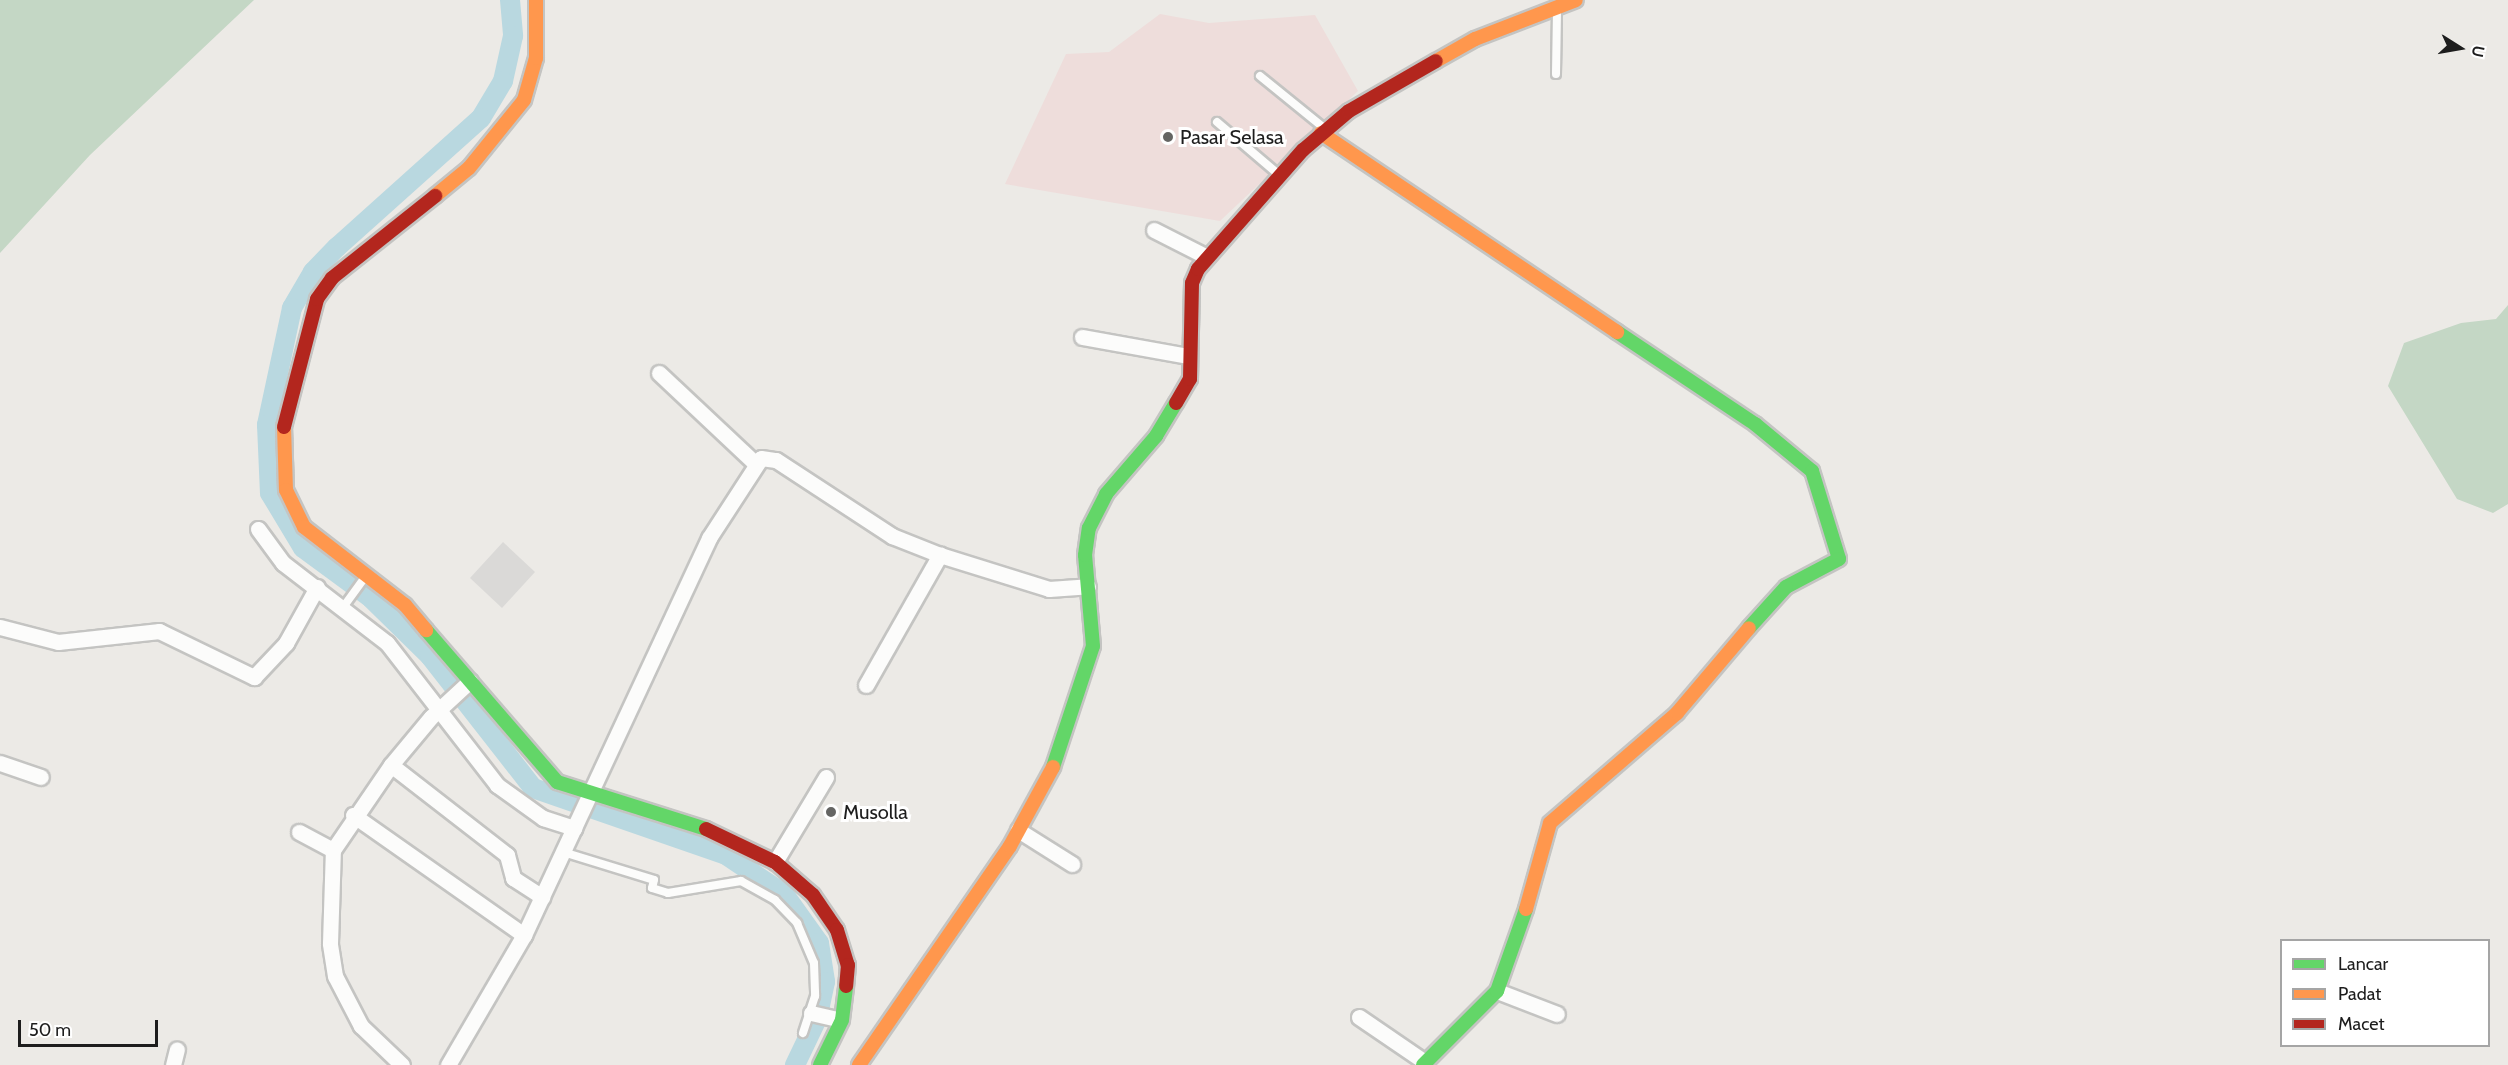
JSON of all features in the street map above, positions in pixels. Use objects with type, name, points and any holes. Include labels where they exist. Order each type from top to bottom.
[{"type":"street","points":[[537,0],[536,58],[524,100],[501,133],[469,168],[326,283],[308,321],[284,424],[286,490],[304,527],[364,579],[405,605],[542,769],[567,788],[586,798],[732,837],[775,862],[813,895],[837,930],[848,965],[840,1019],[820,1065]]},
{"type":"street","points":[[859,1065],[1018,830],[1050,775],[1081,695],[1093,646],[1088,586],[1089,528],[1106,494],[1179,402],[1190,379],[1188,356],[1192,283],[1207,257],[1280,175],[1323,131],[1475,39],[1576,0]]},
{"type":"street","points":[[1323,131],[1755,424],[1812,471],[1838,546],[1839,559],[1831,566],[1786,587],[1772,600],[1677,713],[1562,808],[1550,823],[1515,948],[1497,992],[1424,1064],[1359,1017]]},
{"type":"street","points":[[1154,230],[1207,257]]},
{"type":"street","points":[[1082,337],[1188,356]]},
{"type":"street","points":[[659,373],[756,464]]},
{"type":"street","points":[[448,1065],[524,935],[709,538],[756,464],[767,457],[776,460],[843,508],[940,555],[1049,589],[1088,586]]},
{"type":"street","points":[[258,529],[283,563],[317,587],[347,603],[445,704],[497,785],[543,818],[575,826]]},
{"type":"street","points":[[866,685],[940,555]]},
{"type":"street","points":[[0,627],[58,642],[159,631],[254,677],[286,643],[317,587]]},
{"type":"street","points":[[402,1065],[361,1026],[335,976],[330,943],[333,850],[353,815],[391,765],[445,704],[468,683]]},
{"type":"street","points":[[0,763],[41,777]]},
{"type":"street","points":[[391,765],[507,855],[513,878],[542,897]]},
{"type":"street","points":[[775,862],[826,777]]},
{"type":"street","points":[[353,815],[524,935]]},
{"type":"street","points":[[1018,830],[1072,864]]},
{"type":"street","points":[[300,832],[333,850]]},
{"type":"street","points":[[1497,992],[1557,1014]]},
{"type":"street","points":[[813,1014],[840,1019]]},
{"type":"street","points":[[173,1065],[177,1049]]},
{"type":"lane","points":[[1556,74],[1557,8]]},
{"type":"lane","points":[[1260,76],[1323,131]]},
{"type":"lane","points":[[1217,122],[1280,175]]},
{"type":"lane","points":[[347,603],[364,579]]},
{"type":"lane","points":[[563,852],[654,880],[652,888],[668,893],[741,881],[775,900],[797,923],[809,948],[816,980],[813,1014],[803,1033]]},
{"type":"shaded area","name":"Pasar Selasa","points":[[1160,14],[1209,23],[1315,15],[1358,91],[1220,221],[1005,184],[1066,54],[1109,52]]},
{"type":"shaded area","points":[[503,542],[535,572],[502,608],[470,578]]},
{"type":"green space","points":[[0,0],[254,0],[90,155],[0,253]]},
{"type":"green space","points":[[2508,305],[2508,504],[2493,513],[2457,499],[2388,386],[2404,343],[2461,323],[2496,319]]},
{"type":"waterway","points":[[510,0],[513,36],[503,81],[481,118],[337,247],[313,272],[292,308],[267,425],[270,493],[303,548],[371,598],[430,656],[533,788],[726,855],[784,894],[819,943],[825,982],[817,1019],[795,1065]]},
{"type":"traffic: fast","points":[[1617,332],[1755,424],[1812,471],[1839,559],[1786,587],[1749,628]]},
{"type":"traffic: fast","points":[[1053,767],[1093,646],[1085,555],[1089,528],[1106,494],[1156,436],[1176,403]]},
{"type":"traffic: fast","points":[[426,630],[557,782],[706,829]]},
{"type":"traffic: fast","points":[[1423,1065],[1497,991],[1526,909]]},
{"type":"traffic: fast","points":[[820,1065],[842,1020],[846,986]]},
{"type":"traffic: slow","points":[[435,196],[469,168],[524,100],[536,58],[536,0]]},
{"type":"traffic: slow","points":[[1436,61],[1475,39],[1576,0]]},
{"type":"traffic: slow","points":[[1321,133],[1617,332]]},
{"type":"traffic: slow","points":[[284,427],[286,490],[304,527],[405,605],[426,630]]},
{"type":"traffic: slow","points":[[1526,909],[1550,823],[1677,713],[1749,628]]},
{"type":"traffic: slow","points":[[859,1065],[1010,846],[1053,767]]},
{"type":"traffic: jam","points":[[1176,403],[1190,379],[1192,283],[1198,269],[1303,150],[1349,111],[1436,61]]},
{"type":"traffic: jam","points":[[284,427],[317,299],[332,278],[435,196]]},
{"type":"traffic: jam","points":[[706,829],[775,862],[813,895],[837,930],[848,965],[846,986]]},
{"type":"place","name":"Pasar Selasa","points":[[1168,137]]},
{"type":"place","name":"Musolla","points":[[831,812]]}]
